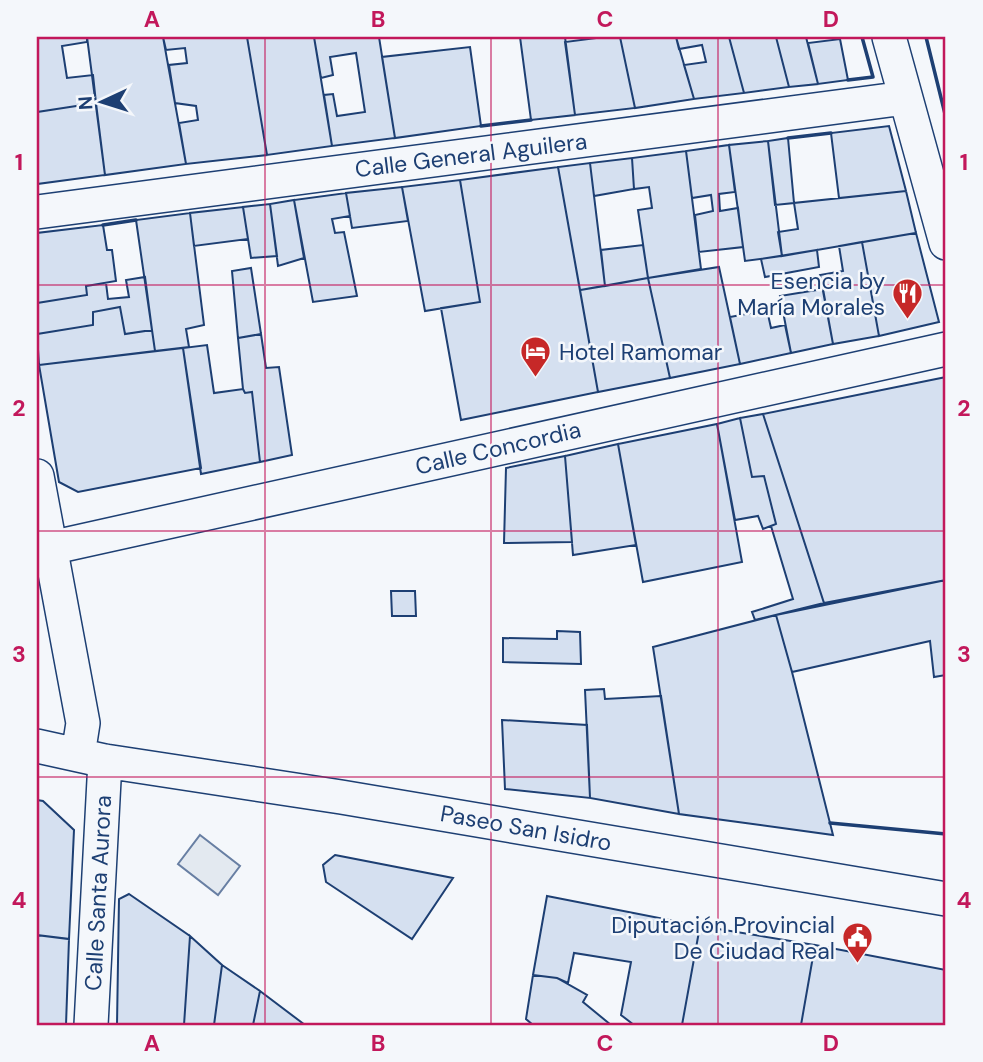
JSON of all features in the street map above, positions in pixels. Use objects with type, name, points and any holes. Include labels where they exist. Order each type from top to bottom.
[{"type":"street","points":[[889,37],[946,243]]},
{"type":"street","name":"Calle General Aguilera","points":[[37,212],[905,98]]},
{"type":"street","name":"Calle Concordia","points":[[50,548],[946,349]]},
{"type":"street","name":"Calle Santa Aurora","points":[[37,476],[83,723],[92,758],[91,1025]]},
{"type":"street","name":"Paseo San Isidro","points":[[37,746],[92,758],[341,797],[946,900]]},
{"type":"shaded area","points":[[200,835],[240,866],[218,895],[178,864]]},
{"type":"building","points":[[37,37],[87,37],[87,42],[62,46],[67,78],[93,75],[96,103],[37,112]]},
{"type":"building","points":[[87,37],[163,37],[186,164],[105,175]]},
{"type":"building","points":[[163,37],[247,37],[267,155],[186,164],[179,123],[198,120],[196,106],[175,103],[169,65],[187,63],[185,48],[166,50]]},
{"type":"building","points":[[247,37],[314,37],[332,146],[267,155]]},
{"type":"building","points":[[314,37],[379,37],[395,138],[332,146],[324,95],[333,94],[337,116],[365,112],[356,53],[330,57],[333,75],[321,78]]},
{"type":"building","points":[[520,37],[565,37],[575,115],[531,120]]},
{"type":"building","points":[[620,37],[635,108],[575,115],[565,42]]},
{"type":"building","points":[[620,37],[676,37],[694,99],[635,108]]},
{"type":"building","points":[[676,37],[729,37],[744,93],[694,99],[684,65],[706,62],[702,45],[679,49]]},
{"type":"building","points":[[729,37],[776,37],[789,87],[744,93]]},
{"type":"building","points":[[776,37],[806,37],[818,84],[789,87]]},
{"type":"building","points":[[840,39],[848,80],[818,84],[808,43]]},
{"type":"building","points":[[470,47],[481,126],[395,138],[382,57]]},
{"type":"building","points":[[96,103],[105,175],[37,184],[37,112]]},
{"type":"building","points":[[889,126],[906,191],[839,198],[831,133]]},
{"type":"building","points":[[788,138],[794,203],[775,205],[768,141]]},
{"type":"building","points":[[768,141],[782,256],[745,261],[729,145]]},
{"type":"building","points":[[729,145],[735,192],[719,194],[720,211],[738,208],[743,247],[699,252],[695,215],[713,211],[711,195],[692,198],[686,151]]},
{"type":"building","points":[[686,151],[701,269],[648,278],[638,210],[652,208],[649,187],[634,189],[632,158]]},
{"type":"building","points":[[632,158],[634,189],[594,196],[590,163]]},
{"type":"building","points":[[590,163],[605,286],[580,290],[558,167]]},
{"type":"building","points":[[558,167],[598,392],[461,420],[441,308],[480,302],[460,180]]},
{"type":"building","points":[[460,180],[480,302],[425,311],[402,187]]},
{"type":"building","points":[[402,187],[408,221],[352,228],[346,193]]},
{"type":"building","points":[[906,191],[916,233],[782,256],[778,232],[798,229],[794,203]]},
{"type":"building","points":[[346,193],[350,216],[332,219],[335,233],[344,232],[357,296],[313,302],[294,200]]},
{"type":"building","points":[[294,200],[304,258],[278,266],[270,204]]},
{"type":"building","points":[[270,204],[277,256],[251,258],[243,207]]},
{"type":"building","points":[[243,207],[248,239],[194,246],[190,213]]},
{"type":"building","points":[[190,213],[204,325],[186,329],[189,347],[155,351],[136,220]]},
{"type":"building","points":[[103,225],[107,250],[112,250],[116,281],[86,286],[87,295],[37,303],[37,233]]},
{"type":"building","points":[[916,233],[939,322],[879,336],[862,242]]},
{"type":"building","points":[[862,242],[879,336],[833,344],[820,275],[843,271],[839,246]]},
{"type":"building","points":[[643,245],[648,278],[605,286],[601,250]]},
{"type":"building","points":[[817,250],[819,267],[765,277],[761,259]]},
{"type":"building","points":[[719,267],[740,364],[670,378],[648,278]]},
{"type":"building","points":[[251,268],[261,334],[238,338],[232,271]]},
{"type":"building","points":[[145,277],[152,330],[125,334],[120,307],[93,312],[93,325],[37,334],[37,303],[87,295],[86,286],[106,283],[108,299],[129,297],[126,280]]},
{"type":"building","points":[[648,278],[670,378],[598,392],[580,290]]},
{"type":"building","points":[[823,289],[833,344],[791,353],[780,296]]},
{"type":"building","points":[[120,307],[125,334],[152,330],[155,351],[39,365],[37,334],[93,325],[93,312]]},
{"type":"building","points":[[767,310],[771,328],[785,325],[791,353],[740,364],[730,317]]},
{"type":"building","points":[[261,334],[266,368],[279,367],[292,455],[260,462],[252,392],[245,393],[243,389],[238,338]]},
{"type":"building","points":[[207,345],[214,393],[243,389],[245,393],[252,392],[260,462],[201,474],[183,348]]},
{"type":"building","points":[[183,348],[201,468],[78,492],[59,482],[39,365]]},
{"type":"building","points":[[946,377],[946,580],[824,603],[763,414]]},
{"type":"building","points":[[763,414],[824,603],[755,620],[752,612],[793,599],[771,526],[776,524],[764,476],[752,477],[740,418]]},
{"type":"building","points":[[740,418],[752,477],[764,476],[776,524],[763,529],[758,516],[735,520],[717,424]]},
{"type":"building","points":[[717,424],[742,562],[643,582],[618,444]]},
{"type":"building","points":[[618,444],[636,545],[573,555],[565,456]]},
{"type":"building","points":[[565,456],[572,542],[504,543],[506,468]]},
{"type":"building","points":[[946,580],[946,675],[934,677],[930,641],[792,672],[776,615]]},
{"type":"building","points":[[391,591],[415,591],[416,616],[392,616]]},
{"type":"building","points":[[776,615],[833,835],[679,814],[653,647]]},
{"type":"building","points":[[557,631],[580,632],[581,664],[503,662],[503,638],[557,639]]},
{"type":"building","points":[[604,689],[605,699],[661,696],[679,814],[590,798],[585,690]]},
{"type":"building","points":[[502,720],[587,725],[590,798],[505,789]]},
{"type":"building","points":[[37,800],[43,801],[74,830],[69,939],[37,935]]},
{"type":"building","points":[[335,855],[453,878],[412,939],[326,882],[323,865]]},
{"type":"building","points":[[129,894],[190,936],[184,1025],[117,1025],[119,899]]},
{"type":"building","points":[[547,896],[700,926],[682,1025],[634,1025],[621,1015],[631,962],[574,953],[568,983],[557,978],[533,975]]},
{"type":"building","points":[[700,926],[815,945],[801,1025],[682,1025]]},
{"type":"building","points":[[37,935],[69,939],[66,1025],[37,1025]]},
{"type":"building","points":[[190,936],[222,965],[214,1025],[184,1025]]},
{"type":"building","points":[[815,945],[946,970],[946,1025],[801,1025]]},
{"type":"building","points":[[222,965],[260,991],[253,1025],[214,1025]]},
{"type":"building","points":[[533,975],[557,978],[587,995],[583,1002],[611,1025],[533,1025],[526,1019]]},
{"type":"building","points":[[260,991],[305,1025],[253,1025]]},
{"type":"wall","points":[[848,80],[873,77],[862,37]]},
{"type":"wall","points":[[926,37],[946,118]]},
{"type":"wall","points":[[481,126],[531,120]]},
{"type":"wall","points":[[788,138],[831,133]]},
{"type":"wall","points":[[103,225],[136,220]]},
{"type":"wall","points":[[830,823],[946,834]]},
{"type":"place","name":"Esencia by María Morales","points":[[908,321]]},
{"type":"place","name":"Hotel Ramomar","points":[[536,379]]},
{"type":"place","name":"Diputación Provincial De Ciudad Real","points":[[858,965]]}]
